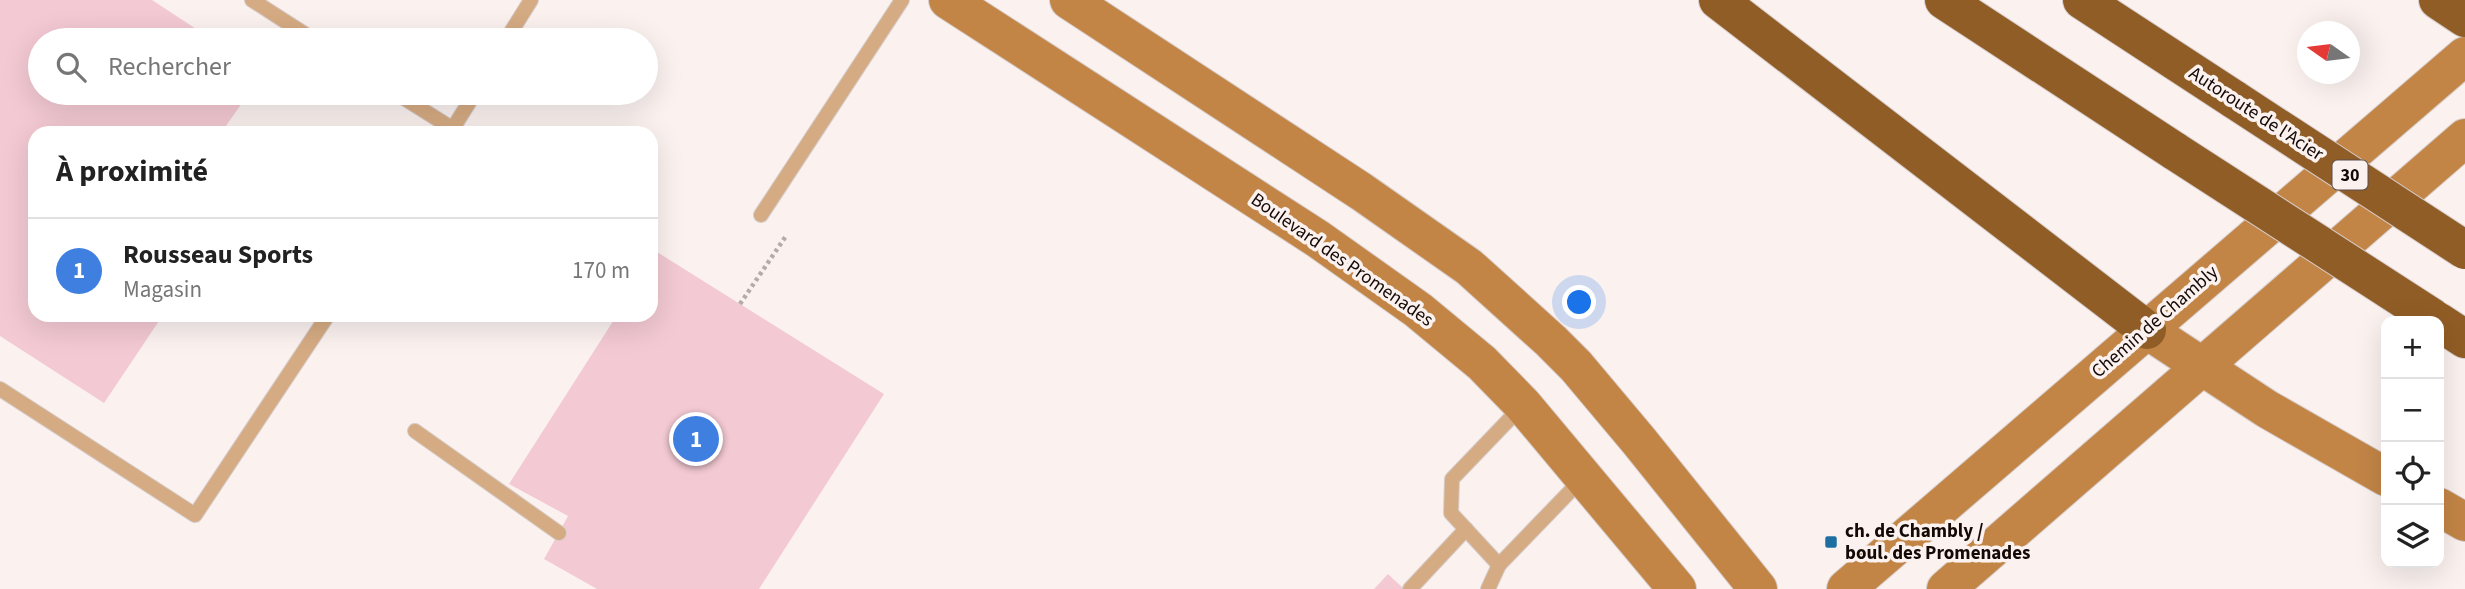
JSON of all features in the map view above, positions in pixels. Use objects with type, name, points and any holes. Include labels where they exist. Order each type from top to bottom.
[{"type":"highway","points":[[1718,0],[2147,330]]},
{"type":"highway","points":[[1944,0],[2430,316]]},
{"type":"highway","name":"Autoroute de l'Acier","points":[[2082,0],[2465,250]]},
{"type":"highway","points":[[2438,0],[2465,18]]},
{"type":"highway","points":[[2444,325],[2465,339]]},
{"type":"street","name":"Boulevard des Promenades","points":[[948,0],[1318,239],[1385,286],[1482,363],[1523,405],[1677,589]]},
{"type":"street","points":[[1069,0],[1401,218],[1469,267],[1551,341],[1599,393],[1758,589]]},
{"type":"street","name":"Chemin de Chambly","points":[[1846,589],[2378,128],[2465,56]]},
{"type":"street","points":[[1946,589],[2465,138]]},
{"type":"street","points":[[2147,330],[2267,409],[2381,474]]},
{"type":"street","points":[[2444,510],[2465,522]]},
{"type":"lane","points":[[252,0],[295,28]]},
{"type":"lane","points":[[514,28],[531,0]]},
{"type":"lane","points":[[761,215],[902,0]]},
{"type":"lane","points":[[413,105],[444,126]]},
{"type":"lane","points":[[454,126],[467,105]]},
{"type":"lane","points":[[0,389],[195,515],[323,322]]},
{"type":"lane","points":[[1499,565],[1451,513],[1452,479],[1523,405]]},
{"type":"lane","points":[[415,432],[559,533]]},
{"type":"lane","points":[[1488,589],[1499,565],[1584,477]]},
{"type":"lane","points":[[1410,589],[1466,529]]},
{"type":"path","points":[[740,304],[786,236]]},
{"type":"building","points":[[0,0],[152,0],[195,28],[28,28],[28,105],[241,105],[226,126],[28,126],[28,322],[158,322],[104,403],[0,336]]},
{"type":"building","points":[[658,253],[884,394],[759,589],[597,589],[544,559],[568,516],[509,484],[613,322],[658,322]]},
{"type":"building","points":[[1388,574],[1404,589],[1374,589]]},
{"type":"place","name":"Rousseau Sports","points":[[696,439]]},
{"type":"place","name":"ch. de Chambly / boul. des Promenades","points":[[1831,542]]}]
